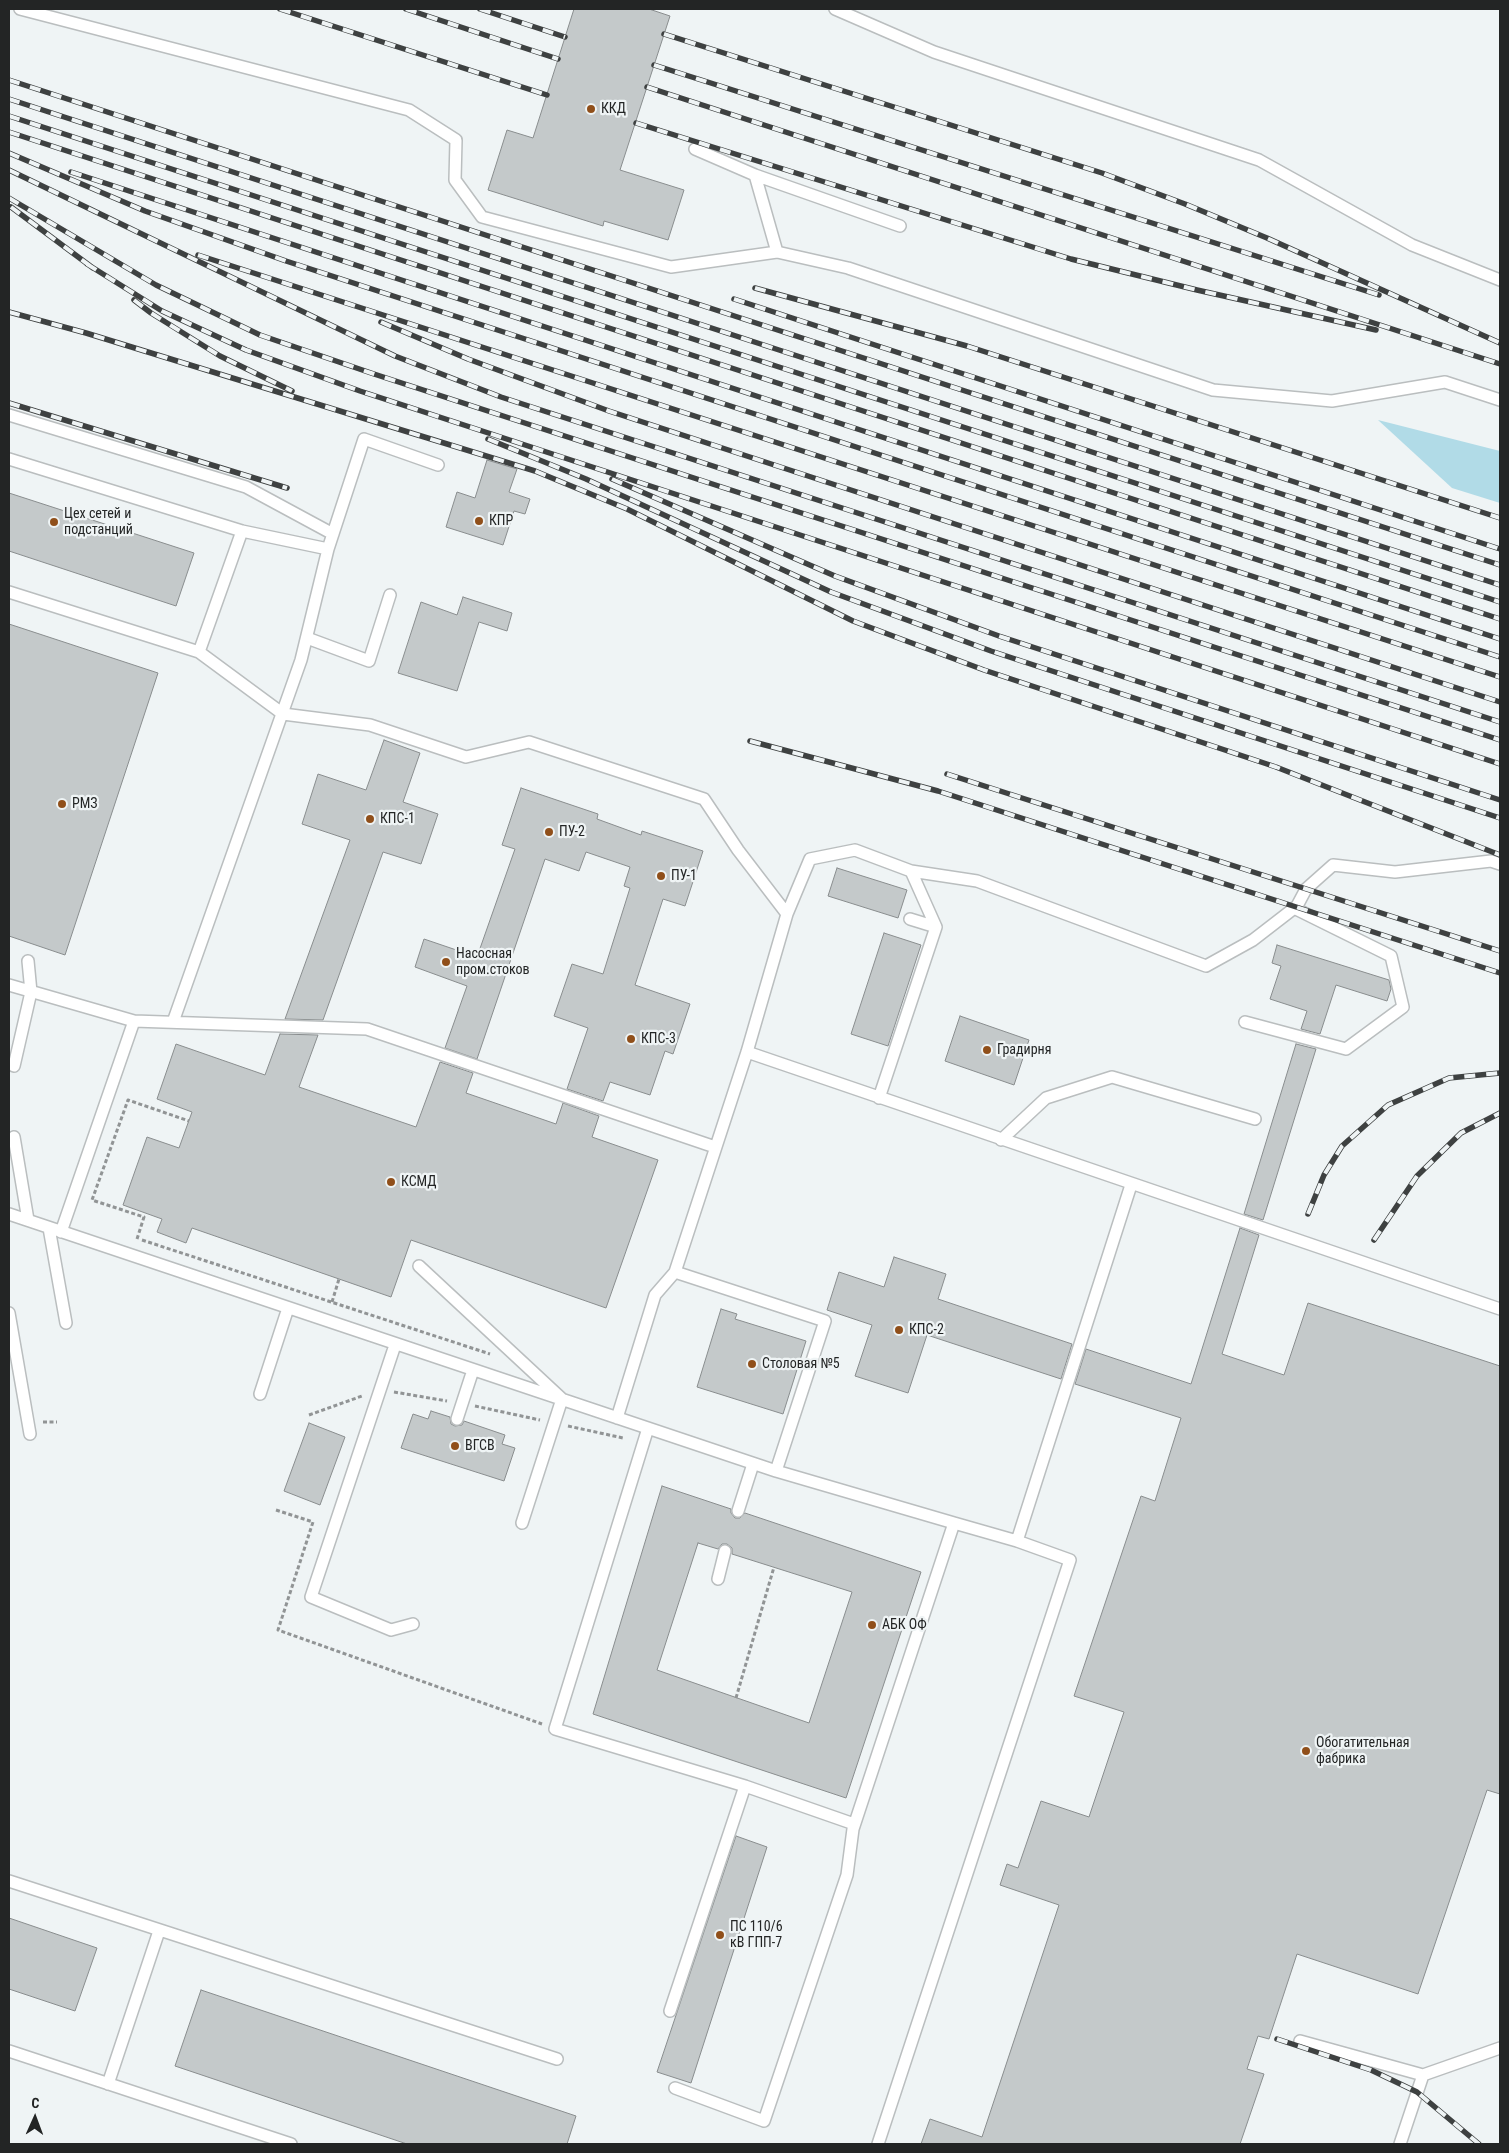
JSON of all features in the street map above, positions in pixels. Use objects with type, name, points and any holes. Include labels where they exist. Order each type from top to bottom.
[{"type":"lane","points":[[20,9],[409,110],[456,140],[454,180],[482,218],[671,268],[777,252],[848,268],[1213,390],[1332,401],[1445,382],[1500,400]]},
{"type":"lane","points":[[835,9],[934,52],[1117,111],[1259,160],[1412,245],[1500,280]]},
{"type":"lane","points":[[695,149],[754,175],[900,226]]},
{"type":"lane","points":[[754,175],[777,252]]},
{"type":"lane","points":[[9,414],[246,487],[333,534]]},
{"type":"lane","points":[[173,1022],[307,638],[328,549],[364,439],[438,464]]},
{"type":"lane","points":[[9,459],[242,531],[328,549]]},
{"type":"lane","points":[[199,652],[242,531]]},
{"type":"lane","points":[[9,592],[199,652],[282,714],[370,725],[466,757],[529,742],[704,799],[738,850],[787,914]]},
{"type":"lane","points":[[307,638],[369,661],[390,595]]},
{"type":"lane","points":[[618,1418],[655,1295],[675,1272],[714,1147],[747,1052],[787,914],[810,859],[855,850],[911,872],[977,881],[1206,966],[1253,940],[1297,906],[1306,889],[1333,865],[1396,872],[1490,861],[1500,864]]},
{"type":"lane","points":[[879,1098],[936,927],[911,872]]},
{"type":"lane","points":[[1245,1022],[1346,1049],[1403,1007],[1392,956],[1294,908]]},
{"type":"lane","points":[[910,919],[936,927]]},
{"type":"lane","points":[[14,1066],[30,992],[28,961]]},
{"type":"lane","points":[[9,985],[134,1021],[367,1029],[714,1147]]},
{"type":"lane","points":[[61,1232],[134,1021]]},
{"type":"lane","points":[[747,1052],[1500,1310]]},
{"type":"lane","points":[[1001,1140],[1046,1098],[1112,1077],[1255,1119]]},
{"type":"lane","points":[[14,1137],[28,1220]]},
{"type":"lane","points":[[1017,1541],[1131,1185]]},
{"type":"lane","points":[[9,1214],[753,1464],[1017,1541],[1070,1560],[878,2144]]},
{"type":"lane","points":[[49,1228],[66,1323]]},
{"type":"lane","points":[[419,1266],[562,1399]]},
{"type":"lane","points":[[675,1272],[825,1321],[776,1471]]},
{"type":"lane","points":[[260,1394],[288,1308]]},
{"type":"lane","points":[[9,1314],[30,1434]]},
{"type":"lane","points":[[395,1345],[311,1597],[391,1630],[413,1624]]},
{"type":"lane","points":[[458,1419],[473,1370]]},
{"type":"lane","points":[[522,1524],[562,1399]]},
{"type":"lane","points":[[648,1428],[555,1729],[745,1786],[854,1824]]},
{"type":"lane","points":[[738,1511],[753,1464]]},
{"type":"lane","points":[[675,2088],[764,2121],[847,1875],[854,1824],[954,1523]]},
{"type":"lane","points":[[718,1579],[725,1552]]},
{"type":"lane","points":[[670,2011],[745,1786]]},
{"type":"lane","points":[[9,1881],[557,2059]]},
{"type":"lane","points":[[108,2084],[159,1931]]},
{"type":"lane","points":[[1300,2041],[1423,2075],[1500,2048]]},
{"type":"lane","points":[[9,2051],[291,2144]]},
{"type":"lane","points":[[1400,2144],[1423,2075]]},
{"type":"path","points":[[137,1239],[144,1217],[92,1200],[128,1100],[189,1121]]},
{"type":"path","points":[[128,1236],[498,1356]]},
{"type":"path","points":[[332,1302],[339,1279]]},
{"type":"path","points":[[736,1698],[774,1567]]},
{"type":"shaded area","points":[[1378,420],[1500,451],[1500,503],[1452,488]]},
{"type":"building","name":"ККД","points":[[574,9],[649,9],[670,16],[620,170],[684,190],[668,240],[604,221],[603,226],[488,190],[507,130],[533,138]]},
{"type":"building","name":"КПР","points":[[487,460],[517,469],[509,492],[530,499],[525,514],[514,511],[503,545],[446,527],[457,492],[475,498]]},
{"type":"building","name":"Цех сетей и подстанций","points":[[9,493],[194,553],[176,606],[9,551]]},
{"type":"building","points":[[463,597],[512,613],[507,631],[479,622],[457,691],[398,673],[421,602],[457,615]]},
{"type":"building","name":"РМЗ","points":[[9,624],[158,673],[65,955],[9,936]]},
{"type":"building","points":[[384,740],[420,753],[403,802],[438,814],[421,864],[383,852],[323,1020],[285,1019],[350,840],[302,824],[318,774],[366,790]]},
{"type":"building","points":[[521,788],[598,814],[597,819],[641,835],[642,831],[703,851],[685,906],[663,899],[635,985],[690,1004],[673,1054],[665,1051],[650,1095],[610,1082],[603,1101],[567,1089],[588,1028],[554,1016],[572,964],[603,974],[630,888],[624,886],[630,867],[586,852],[579,871],[545,859],[477,1059],[445,1048],[467,986],[415,967],[424,939],[477,957],[515,849],[502,845]]},
{"type":"building","points":[[837,868],[907,890],[898,918],[828,896]]},
{"type":"building","points":[[884,933],[921,945],[888,1046],[851,1034]]},
{"type":"building","points":[[1277,945],[1389,980],[1391,989],[1387,1001],[1336,985],[1320,1034],[1301,1029],[1307,1011],[1270,999],[1281,966],[1272,963]]},
{"type":"building","name":"Градирня","points":[[960,1016],[1029,1040],[1014,1085],[945,1061]]},
{"type":"building","name":"КСМД","points":[[280,1034],[318,1035],[299,1087],[416,1127],[440,1062],[473,1073],[466,1093],[556,1124],[563,1103],[599,1116],[592,1137],[658,1160],[606,1308],[411,1240],[391,1297],[192,1228],[186,1243],[157,1232],[162,1219],[123,1205],[147,1137],[179,1148],[192,1112],[157,1099],[176,1044],[265,1075]]},
{"type":"building","points":[[1296,1044],[1316,1049],[1263,1220],[1244,1214]]},
{"type":"building","name":"Обогатительная фабрика","points":[[1240,1228],[1259,1235],[1222,1354],[1284,1375],[1308,1303],[1500,1366],[1500,1794],[1487,1790],[1418,1994],[1297,1954],[1269,2039],[1258,2036],[1247,2069],[1264,2074],[1240,2144],[921,2144],[930,2119],[982,2137],[1059,1905],[1000,1885],[1007,1864],[1018,1868],[1041,1801],[1089,1817],[1124,1712],[1074,1696],[1141,1496],[1155,1501],[1181,1418],[1075,1384],[1086,1349],[1191,1384]]},
{"type":"building","points":[[894,1257],[946,1274],[938,1299],[1072,1344],[1061,1379],[927,1335],[908,1393],[855,1376],[872,1325],[827,1310],[839,1272],[884,1287]]},
{"type":"building","name":"Столовая №5","points":[[721,1309],[737,1314],[735,1319],[806,1341],[783,1414],[697,1387]]},
{"type":"building","name":"ВГСВ","points":[[431,1411],[450,1417],[451,1424],[455,1426],[462,1425],[464,1421],[505,1435],[502,1444],[515,1448],[504,1481],[401,1448],[413,1414],[428,1419]]},
{"type":"building","points":[[309,1423],[345,1437],[320,1505],[284,1491]]},
{"type":"building","name":"АБК ОФ","points":[[662,1486],[731,1509],[731,1513],[735,1518],[740,1518],[745,1513],[921,1572],[846,1798],[593,1714]],"holes":[[[698,1543],[718,1549],[722,1544],[727,1544],[732,1548],[732,1554],[852,1592],[809,1723],[657,1670]]]},
{"type":"building","name":"ПС 110/6 кВ ГПП-7","points":[[736,1836],[767,1847],[691,2083],[657,2072]]},
{"type":"building","points":[[9,1918],[97,1948],[75,2011],[9,1989]]},
{"type":"building","points":[[201,1990],[576,2116],[567,2144],[407,2144],[175,2066]]},
{"type":"railway","points":[[280,9],[547,95]]},
{"type":"railway","points":[[406,9],[558,59]]},
{"type":"railway","points":[[480,9],[565,37]]},
{"type":"railway","points":[[664,34],[1102,173],[1185,204],[1267,238],[1500,343]]},
{"type":"railway","points":[[654,65],[1379,295]]},
{"type":"railway","points":[[9,80],[1500,565]]},
{"type":"railway","points":[[647,87],[1500,364]]},
{"type":"railway","points":[[9,99],[1500,585]]},
{"type":"railway","points":[[9,116],[1500,602]]},
{"type":"railway","points":[[636,123],[1071,259],[1197,290],[1376,330]]},
{"type":"railway","points":[[9,132],[1500,619]]},
{"type":"railway","points":[[9,153],[145,211],[286,261],[1500,657]]},
{"type":"railway","points":[[9,170],[395,356],[501,397],[1500,722]]},
{"type":"railway","points":[[71,172],[1500,639]]},
{"type":"railway","points":[[9,198],[156,285],[260,335],[374,374],[1500,740]]},
{"type":"railway","points":[[11,207],[93,268]]},
{"type":"railway","points":[[198,255],[1500,677]]},
{"type":"railway","points":[[87,264],[162,311],[246,350],[360,391],[1500,764]]},
{"type":"railway","points":[[755,288],[967,346],[1500,518]]},
{"type":"railway","points":[[734,299],[1500,549]]},
{"type":"railway","points":[[134,300],[151,313],[220,356],[292,391]]},
{"type":"railway","points":[[9,312],[86,333],[535,471],[627,509],[853,621],[984,670],[1276,767],[1500,855]]},
{"type":"railway","points":[[381,322],[468,359],[609,411],[1500,702]]},
{"type":"railway","points":[[9,403],[287,488]]},
{"type":"railway","points":[[488,439],[586,479],[831,592],[991,651],[1500,818]]},
{"type":"railway","points":[[612,479],[835,576],[999,636],[1500,800]]},
{"type":"railway","points":[[750,741],[938,791],[1500,973]]},
{"type":"railway","points":[[947,774],[1500,951]]},
{"type":"railway","points":[[1308,1214],[1324,1175],[1342,1146],[1388,1105],[1449,1078],[1500,1073]]},
{"type":"railway","points":[[1374,1240],[1417,1176],[1461,1133],[1500,1113]]},
{"type":"railway","points":[[1277,2039],[1371,2070],[1417,2092],[1479,2144]]},
{"type":"place","name":"ККД","points":[[591,109]]},
{"type":"place","name":"КПР","points":[[479,521]]},
{"type":"place","name":"Цех сетей и подстанций","points":[[54,522]]},
{"type":"place","name":"РМЗ","points":[[62,804]]},
{"type":"place","name":"КПС-1","points":[[370,819]]},
{"type":"place","name":"ПУ-2","points":[[549,832]]},
{"type":"place","name":"ПУ-1","points":[[661,876]]},
{"type":"place","name":"Насосная пром.стоков","points":[[446,962]]},
{"type":"place","name":"КПС-3","points":[[631,1039]]},
{"type":"place","name":"Градирня","points":[[987,1050]]},
{"type":"place","name":"КСМД","points":[[391,1182]]},
{"type":"place","name":"КПС-2","points":[[899,1330]]},
{"type":"place","name":"Столовая №5","points":[[752,1364]]},
{"type":"place","name":"ВГСВ","points":[[455,1446]]},
{"type":"place","name":"АБК ОФ","points":[[872,1625]]},
{"type":"place","name":"Обогатительная фабрика","points":[[1306,1751]]},
{"type":"place","name":"ПС 110/6 кВ ГПП-7","points":[[720,1935]]}]
